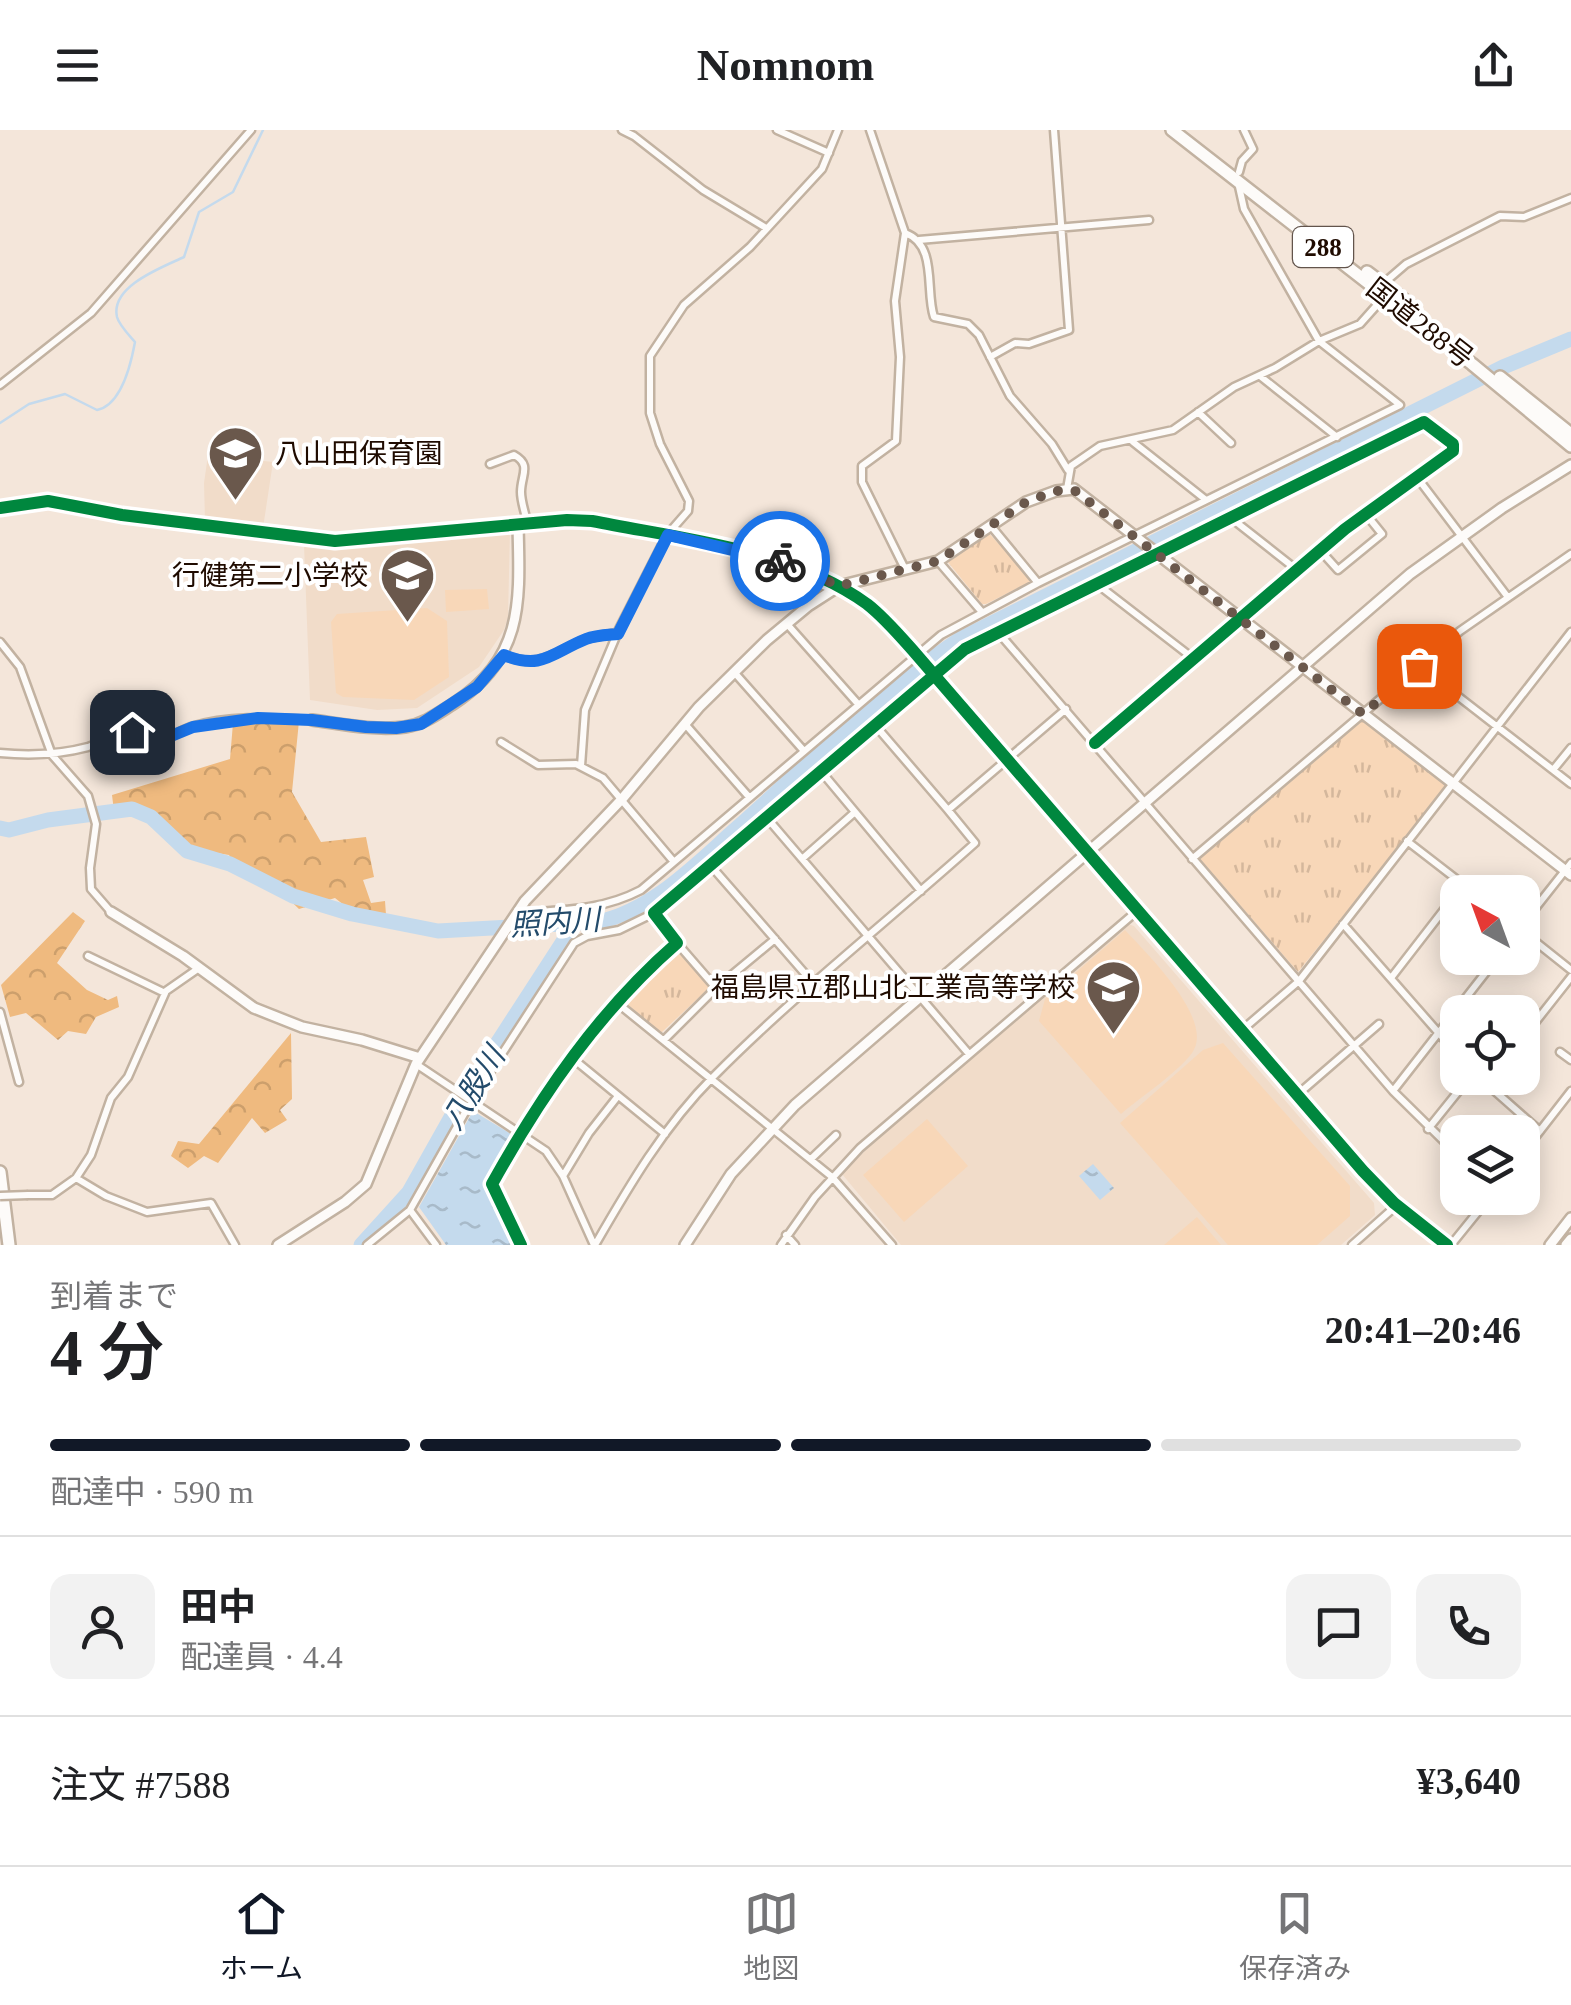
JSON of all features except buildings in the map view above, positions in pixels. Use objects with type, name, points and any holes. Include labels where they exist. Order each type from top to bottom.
[{"type":"highway","name":"国道288号","points":[[1172,130],[1571,434]]},
{"type":"highway","name":"国道288号","points":[[1183,130],[1238,177]]},
{"type":"highway","name":"国道288号","points":[[1496,378],[1571,446]]},
{"type":"highway","points":[[0,1172],[9,1245]]},
{"type":"street","points":[[0,385],[90,313],[251,130]]},
{"type":"street","points":[[622,130],[703,190],[766,228]]},
{"type":"street","points":[[777,130],[830,154]]},
{"type":"street","points":[[581,766],[584,710],[668,535],[688,511],[689,501],[660,444],[650,413],[650,356],[684,305],[750,247],[818,174],[838,130]]},
{"type":"street","points":[[870,130],[905,233],[895,301],[900,356],[896,440],[862,466],[862,482],[905,569]]},
{"type":"street","points":[[990,357],[1014,344],[1029,344],[1069,330],[1054,130]]},
{"type":"street","points":[[516,914],[605,906],[641,890],[916,654],[981,611],[1400,405],[1319,341],[1244,210],[1238,177],[1242,161],[1253,148],[1244,130]]},
{"type":"street","points":[[1069,470],[1096,448],[1167,433],[1234,388],[1319,341],[1360,324],[1406,264],[1500,216],[1524,217],[1571,198]]},
{"type":"street","points":[[905,233],[918,240],[1149,220]]},
{"type":"street","points":[[918,240],[925,254],[934,317],[971,326],[1010,396],[1069,470],[1067,489]]},
{"type":"street","points":[[1260,376],[1337,436]]},
{"type":"street","points":[[1198,412],[1231,444]]},
{"type":"street","points":[[368,1245],[410,1210],[472,1100],[574,943],[587,936],[619,930],[654,913],[965,649],[1424,422],[1450,442],[1455,449],[1365,513],[1095,743]]},
{"type":"street","points":[[1132,441],[1206,500]]},
{"type":"street","points":[[0,753],[52,755],[94,746],[120,732],[137,733],[154,743],[193,727],[258,718],[366,727],[421,724],[477,687],[504,655],[513,632],[523,526],[521,492],[526,471],[522,460],[514,455],[490,464]]},
{"type":"street","points":[[684,1245],[731,1174],[772,1127],[920,996],[1410,574],[1571,465]]},
{"type":"street","points":[[1416,476],[1506,596]]},
{"type":"street","points":[[278,1245],[366,1184],[418,1061],[516,914],[622,799],[684,723],[734,672],[786,623],[839,586],[938,561],[989,524],[1043,494],[1074,490],[1569,870],[1540,906]]},
{"type":"street","points":[[0,508],[48,501],[122,515],[335,541],[580,520],[668,535],[782,562],[839,586],[877,612],[916,654],[1296,1096],[1397,1205],[1449,1245],[1474,1215]]},
{"type":"street","points":[[1320,550],[1338,570],[1382,534],[1365,513]]},
{"type":"street","points":[[1232,518],[1296,570]]},
{"type":"street","points":[[989,524],[1038,583]]},
{"type":"street","points":[[1192,860],[1419,666],[1506,596],[1571,554]]},
{"type":"street","points":[[938,561],[981,611]]},
{"type":"street","points":[[1097,584],[1194,659]]},
{"type":"street","points":[[786,623],[858,704]]},
{"type":"street","points":[[998,632],[1392,1091],[1440,1139]]},
{"type":"street","points":[[1241,1031],[1299,981],[1571,632]]},
{"type":"street","points":[[504,655],[516,660],[543,660],[586,639],[618,634]]},
{"type":"street","points":[[0,642],[20,667],[52,755],[81,786],[93,808],[96,824],[89,879],[94,894],[111,912],[240,999],[284,1020],[418,1061],[546,1151],[563,1176],[594,1245]]},
{"type":"street","points":[[1419,666],[1571,784]]},
{"type":"street","points":[[734,672],[804,752]]},
{"type":"street","points":[[948,810],[1066,708]]},
{"type":"street","points":[[684,723],[750,798]]},
{"type":"street","points":[[594,1245],[632,1181],[711,1078],[975,844],[875,725]]},
{"type":"street","points":[[501,742],[538,765],[581,766],[604,778],[674,862]]},
{"type":"street","points":[[1554,770],[1571,748]]},
{"type":"street","points":[[820,770],[922,891]]},
{"type":"street","points":[[802,859],[856,812]]},
{"type":"street","points":[[766,818],[969,1054]]},
{"type":"street","points":[[1407,841],[1450,875]]},
{"type":"street","points":[[712,867],[814,984]]},
{"type":"street","points":[[781,1245],[832,1177],[897,1114],[1137,911]]},
{"type":"street","points":[[654,913],[716,988]]},
{"type":"street","points":[[1391,978],[1440,915]]},
{"type":"street","points":[[1343,924],[1438,1034]]},
{"type":"street","points":[[664,1040],[774,938]]},
{"type":"street","points":[[521,1245],[492,1184],[520,1132],[571,1057],[616,1002],[677,942]]},
{"type":"street","points":[[1540,945],[1571,973],[1540,1014]]},
{"type":"street","points":[[88,956],[165,993]]},
{"type":"street","points":[[0,1196],[52,1196],[76,1178],[99,1138],[112,1098],[128,1078],[165,993],[199,968]]},
{"type":"street","points":[[1392,1091],[1483,975]]},
{"type":"street","points":[[616,1002],[812,1159],[892,1245]]},
{"type":"street","points":[[0,1012],[19,1082]]},
{"type":"street","points":[[1296,1096],[1379,1024]]},
{"type":"street","points":[[1560,1052],[1571,1060]]},
{"type":"street","points":[[571,1057],[665,1134]]},
{"type":"street","points":[[1540,1131],[1571,1091]]},
{"type":"street","points":[[1428,1129],[1455,1095]]},
{"type":"street","points":[[1502,1095],[1523,1115]]},
{"type":"street","points":[[563,1176],[618,1096]]},
{"type":"street","points":[[812,1159],[836,1135]]},
{"type":"street","points":[[76,1178],[141,1211],[211,1203],[236,1245]]},
{"type":"street","points":[[1352,1245],[1397,1205]]},
{"type":"street","points":[[410,1210],[432,1243]]},
{"type":"street","points":[[1550,1245],[1571,1218]]},
{"type":"street","points":[[786,1235],[795,1245]]},
{"type":"street","points":[[1566,1245],[1571,1239]]},
{"type":"shaded area","name":"八山田保育園","points":[[208,455],[273,462],[263,528],[205,520]]},
{"type":"shaded area","name":"行健第二小学校","points":[[510,531],[508,617],[504,630],[479,667],[417,708],[377,710],[310,700],[304,545],[461,538]]},
{"type":"shaded area","name":"福島県立郡山北工業高等学校","points":[[1128,924],[1134,926],[1374,1203],[1375,1215],[1341,1245],[901,1245],[842,1174]]},
{"type":"green space","points":[[987,531],[1030,582],[982,604],[947,561]]},
{"type":"green space","points":[[487,589],[489,609],[446,612],[445,590]]},
{"type":"green space","points":[[427,608],[447,621],[449,677],[414,700],[343,697],[336,693],[331,622],[337,614]]},
{"type":"green space","points":[[1361,720],[1448,786],[1298,972],[1200,859]]},
{"type":"green space","points":[[299,721],[292,792],[321,842],[366,837],[374,877],[363,880],[371,903],[385,901],[386,915],[354,913],[335,898],[299,909],[275,886],[233,862],[229,855],[187,848],[144,815],[114,811],[112,795],[230,759],[233,723]]},
{"type":"green space","points":[[73,912],[85,921],[57,963],[87,990],[108,1000],[117,996],[119,1007],[96,1017],[86,1034],[68,1031],[58,1040],[26,1013],[10,1017],[1,985]]},
{"type":"green space","points":[[1125,930],[1187,1005],[1197,1039],[1185,1061],[1121,1114],[1039,1021],[1045,999]]},
{"type":"green space","points":[[681,952],[708,989],[661,1033],[627,1004],[628,998],[675,953]]},
{"type":"green space","points":[[291,1033],[292,1099],[280,1110],[287,1120],[265,1133],[252,1118],[218,1163],[204,1156],[188,1168],[171,1156],[178,1141],[199,1144]]},
{"type":"green space","points":[[1223,1043],[1350,1186],[1350,1216],[1317,1245],[1228,1245],[1120,1123],[1203,1050]]},
{"type":"green space","points":[[927,1119],[968,1166],[904,1222],[863,1175]]},
{"type":"green space","points":[[1197,1217],[1221,1245],[1164,1245]]},
{"type":"water","points":[[473,1111],[513,1135],[486,1183],[513,1245],[446,1245],[419,1207]]},
{"type":"water","points":[[1093,1164],[1114,1188],[1100,1200],[1079,1176]]},
{"type":"waterway","points":[[0,423],[29,404],[65,394],[97,410],[112,400],[124,382],[135,342],[117,317],[122,296],[140,279],[184,257],[199,212],[233,192],[263,130]]},
{"type":"waterway","name":"照内川","points":[[0,828],[9,830],[48,820],[132,809],[151,817],[187,851],[230,864],[293,896],[352,914],[438,931],[598,922],[618,916],[673,884],[873,705],[960,639],[1503,367],[1571,339]]},
{"type":"waterway","name":"八股川","points":[[361,1245],[409,1192],[463,1096],[575,923]]},
{"type":"cycle path","points":[[521,1245],[492,1184],[531,1118],[597,1025],[677,943],[654,913],[965,649],[1424,422],[1453,444],[1453,451],[1345,529],[1095,743]]},
{"type":"cycle path","points":[[0,508],[48,501],[122,515],[335,541],[592,521],[770,558],[837,585],[867,604],[892,628],[1363,1171],[1394,1203],[1447,1245]]},
{"type":"way so far","points":[[780,561],[839,586],[938,561],[1026,502],[1043,494],[1074,490],[1363,714],[1419,666]]},
{"type":"place","name":"八山田保育園","points":[[236,502]]},
{"type":"place","name":"行健第二小学校","points":[[407,624]]},
{"type":"place","name":"福島県立郡山北工業高等学校","points":[[1114,1036]]},
{"type":"route","points":[[132,732],[154,743],[193,727],[258,718],[366,727],[421,724],[477,687],[504,655],[527,661],[550,659],[586,639],[618,634],[668,535],[780,561]]}]
